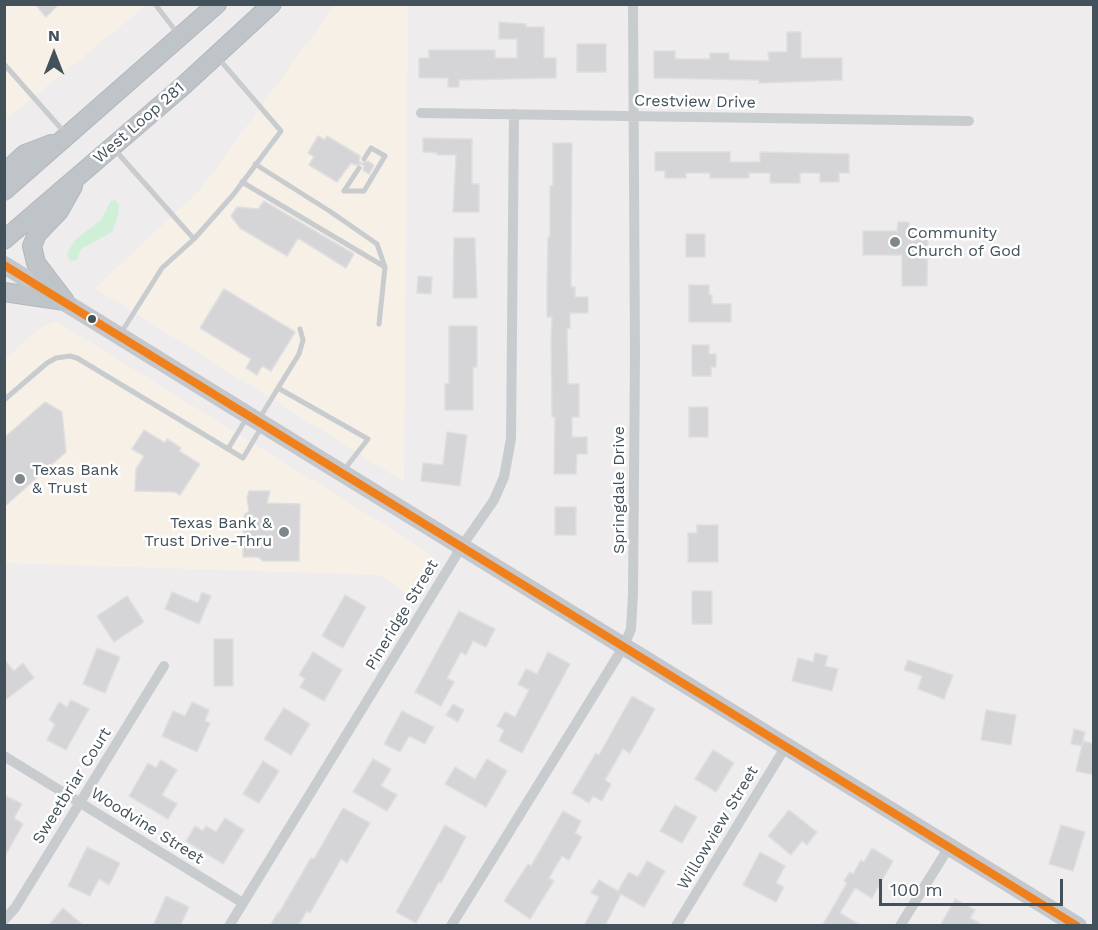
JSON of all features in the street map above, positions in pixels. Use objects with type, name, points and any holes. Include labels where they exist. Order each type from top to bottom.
[{"type":"highway","points":[[4,191],[217,4]]},
{"type":"highway","name":"West Loop 281","points":[[4,240],[216,56],[272,4]]},
{"type":"highway","points":[[4,172],[25,154],[65,137]]},
{"type":"highway","points":[[65,301],[36,264],[32,246],[40,229],[59,211],[79,176]]},
{"type":"highway","points":[[4,292],[65,301]]},
{"type":"main road","points":[[4,265],[1077,926]]},
{"type":"street","name":"Springdale Drive","points":[[451,926],[624,646],[631,629],[635,356],[633,4]]},
{"type":"street","name":"Crestview Drive","points":[[422,113],[969,121]]},
{"type":"street","name":"Pineridge Street","points":[[228,926],[462,546],[498,492],[504,477],[511,446],[514,114]]},
{"type":"street","name":"Sweetbriar Court","points":[[4,920],[15,908],[164,666]]},
{"type":"street","name":"Willowview Street","points":[[676,926],[786,746]]},
{"type":"street","name":"Woodvine Street","points":[[4,756],[243,903]]},
{"type":"street","points":[[900,926],[949,847]]},
{"type":"lane","points":[[155,4],[180,36]]},
{"type":"lane","points":[[120,335],[162,268],[194,239],[234,195],[281,131],[216,56]]},
{"type":"lane","points":[[4,64],[65,137]]},
{"type":"lane","points":[[112,146],[194,239]]},
{"type":"lane","points":[[359,168],[344,192],[364,191],[385,156],[371,148],[364,159]]},
{"type":"lane","points":[[255,164],[373,241],[382,256],[385,267],[379,324]]},
{"type":"lane","points":[[242,182],[385,267]]},
{"type":"lane","points":[[228,449],[257,420],[302,349],[303,336],[300,328]]},
{"type":"lane","points":[[4,400],[47,363],[56,358],[70,356],[77,358],[243,458],[257,420]]},
{"type":"lane","points":[[278,388],[368,440],[342,472]]},
{"type":"shaded area","points":[[5,5],[147,5],[5,120]]},
{"type":"shaded area","points":[[335,5],[408,5],[404,482],[95,288],[200,190]]},
{"type":"shaded area","points":[[56,321],[428,552],[430,562],[410,595],[379,575],[5,563],[5,359],[40,328]]},
{"type":"green space","points":[[115,200],[119,205],[118,216],[112,232],[81,249],[77,260],[70,261],[67,254],[75,240],[101,220],[111,201]]},
{"type":"building","points":[[35,4],[59,4],[46,17]]},
{"type":"building","points":[[499,22],[526,24],[526,27],[544,27],[544,58],[556,58],[556,78],[459,80],[459,87],[448,87],[448,78],[419,78],[419,58],[429,58],[429,50],[495,50],[495,58],[517,58],[517,39],[499,39]]},
{"type":"building","points":[[787,32],[801,32],[801,58],[842,58],[842,80],[759,83],[759,80],[654,78],[654,51],[675,51],[675,59],[710,59],[710,53],[729,53],[729,60],[769,61],[768,52],[787,52]]},
{"type":"building","points":[[577,44],[606,44],[606,72],[577,72]]},
{"type":"building","points":[[318,136],[325,140],[327,136],[360,156],[359,161],[362,163],[368,161],[374,165],[369,174],[363,170],[364,166],[361,164],[351,163],[337,182],[309,165],[314,157],[308,153]]},
{"type":"building","points":[[423,138],[472,139],[472,184],[479,184],[479,212],[453,212],[456,155],[423,152]]},
{"type":"building","points":[[553,143],[572,143],[571,287],[575,287],[575,297],[588,297],[588,313],[570,313],[570,328],[567,328],[568,384],[579,384],[579,417],[572,417],[572,437],[587,437],[587,454],[577,454],[576,474],[554,474],[552,317],[547,317]]},
{"type":"building","points":[[655,152],[730,152],[730,162],[760,162],[760,152],[849,154],[849,173],[839,173],[839,182],[820,182],[820,173],[800,173],[800,183],[770,183],[770,173],[749,173],[749,178],[710,178],[710,173],[686,173],[686,178],[665,178],[665,171],[655,171]]},
{"type":"building","points":[[264,201],[354,254],[346,268],[298,238],[287,256],[240,228],[231,216],[237,207],[258,209]]},
{"type":"building","points":[[898,222],[909,222],[909,231],[928,231],[927,286],[902,286],[902,255],[863,255],[863,231],[897,231]]},
{"type":"building","points":[[686,234],[705,234],[705,257],[686,257]]},
{"type":"building","points":[[454,238],[475,238],[477,298],[453,298]]},
{"type":"building","points":[[418,276],[432,277],[431,294],[417,293]]},
{"type":"building","points":[[689,285],[709,285],[712,304],[731,304],[731,322],[689,322]]},
{"type":"building","points":[[224,289],[295,332],[271,371],[262,366],[257,375],[246,368],[251,359],[200,328]]},
{"type":"building","points":[[449,326],[477,326],[477,367],[473,367],[473,410],[445,410],[445,384],[449,384]]},
{"type":"building","points":[[692,345],[709,345],[709,354],[716,354],[716,367],[711,367],[711,376],[692,376]]},
{"type":"building","name":"Texas Bank & Trust","points":[[45,402],[62,412],[66,452],[4,507],[4,438]]},
{"type":"building","points":[[689,407],[708,407],[708,437],[689,437]]},
{"type":"building","points":[[144,430],[165,443],[167,439],[181,448],[179,451],[200,464],[180,495],[175,492],[135,491],[136,469],[144,456],[132,449]]},
{"type":"building","points":[[447,432],[467,435],[460,486],[421,481],[423,463],[443,465]]},
{"type":"building","points":[[249,491],[270,491],[267,503],[300,504],[299,561],[263,561],[258,557],[243,557],[244,515],[249,511],[247,498]]},
{"type":"building","points":[[555,507],[576,507],[576,535],[555,535]]},
{"type":"building","points":[[697,525],[718,525],[718,562],[688,562],[688,533],[697,533]]},
{"type":"building","points":[[692,591],[712,591],[712,624],[692,624]]},
{"type":"building","points":[[172,592],[198,603],[202,592],[211,596],[199,624],[165,609]]},
{"type":"building","points":[[345,595],[366,607],[343,648],[322,636]]},
{"type":"building","points":[[127,596],[144,622],[114,642],[97,616]]},
{"type":"building","points":[[459,611],[495,629],[486,647],[473,641],[466,655],[461,652],[447,678],[454,682],[441,706],[415,692]]},
{"type":"building","points":[[214,639],[233,639],[233,686],[214,686]]},
{"type":"building","points":[[97,648],[120,657],[105,693],[83,684]]},
{"type":"building","points":[[313,652],[342,670],[324,701],[300,687],[305,679],[299,675]]},
{"type":"building","points":[[548,652],[570,664],[522,753],[499,741],[504,730],[497,726],[505,712],[515,717],[529,690],[518,684],[526,669],[537,674]]},
{"type":"building","points":[[815,653],[828,656],[825,666],[838,669],[832,691],[792,681],[798,658],[813,662]]},
{"type":"building","points":[[4,659],[14,671],[23,663],[34,678],[4,701]]},
{"type":"building","points":[[908,660],[953,675],[944,699],[918,689],[922,676],[904,670]]},
{"type":"building","points":[[632,696],[655,709],[630,753],[623,749],[605,780],[611,784],[602,801],[593,796],[589,803],[572,793],[596,753],[599,755]]},
{"type":"building","points":[[71,700],[89,709],[66,750],[47,740],[55,724],[49,720],[59,702],[67,707]]},
{"type":"building","points":[[192,702],[209,710],[205,721],[210,723],[197,752],[162,736],[173,711],[185,716]]},
{"type":"building","points":[[453,704],[464,710],[458,722],[446,715]]},
{"type":"building","points":[[284,708],[310,724],[291,755],[264,739]]},
{"type":"building","points":[[986,710],[1016,715],[1011,745],[981,740]]},
{"type":"building","points":[[402,711],[434,727],[425,744],[409,736],[400,752],[384,744]]},
{"type":"building","points":[[1074,729],[1085,732],[1082,746],[1071,744]]},
{"type":"building","points":[[1083,741],[1094,744],[1094,775],[1076,771]]},
{"type":"building","points":[[713,750],[734,763],[716,792],[695,779]]},
{"type":"building","points":[[373,759],[391,769],[381,786],[397,795],[387,811],[353,792]]},
{"type":"building","points":[[487,759],[507,771],[486,807],[445,784],[455,767],[475,779]]},
{"type":"building","points":[[161,760],[177,770],[162,795],[177,804],[168,819],[129,796],[148,763],[156,768]]},
{"type":"building","points":[[263,761],[279,771],[259,803],[243,794]]},
{"type":"building","points":[[4,795],[22,804],[14,818],[23,824],[4,858]]},
{"type":"building","points":[[675,805],[697,817],[682,843],[660,831]]},
{"type":"building","points":[[343,808],[370,823],[347,863],[341,859],[310,913],[307,911],[298,926],[270,926],[311,858],[314,859]]},
{"type":"building","points":[[789,810],[817,832],[807,845],[802,841],[791,855],[768,836]]},
{"type":"building","points":[[563,811],[581,821],[575,833],[582,837],[569,860],[562,856],[549,878],[554,881],[530,919],[504,901],[528,864],[531,866]]},
{"type":"building","points":[[225,818],[244,830],[223,864],[186,841],[195,826],[203,831],[206,826],[216,832]]},
{"type":"building","points":[[445,825],[466,837],[416,923],[396,912]]},
{"type":"building","points":[[1061,825],[1085,832],[1073,871],[1049,864]]},
{"type":"building","points":[[87,847],[120,863],[109,885],[99,879],[90,896],[68,886]]},
{"type":"building","points":[[872,848],[893,861],[872,898],[855,888],[840,913],[862,926],[822,926],[847,883],[844,881],[850,872],[853,874],[861,860],[864,862]]},
{"type":"building","points":[[760,852],[785,866],[776,883],[784,887],[776,902],[743,885]]},
{"type":"building","points":[[647,861],[665,871],[644,907],[621,894],[605,926],[584,926],[599,897],[591,893],[599,880],[618,891],[629,872],[638,877]]},
{"type":"building","points":[[166,896],[189,907],[180,926],[153,926]]},
{"type":"building","points":[[955,899],[975,910],[970,918],[985,926],[940,926]]},
{"type":"building","points":[[63,908],[84,926],[48,926]]},
{"type":"transit line","points":[[4,265],[1077,926]]},
{"type":"place","name":"Community Church of God","points":[[895,242]]},
{"type":"place","name":"Texas Bank & Trust","points":[[20,479]]},
{"type":"place","name":"Texas Bank & Trust Drive-Thru","points":[[284,532]]}]
